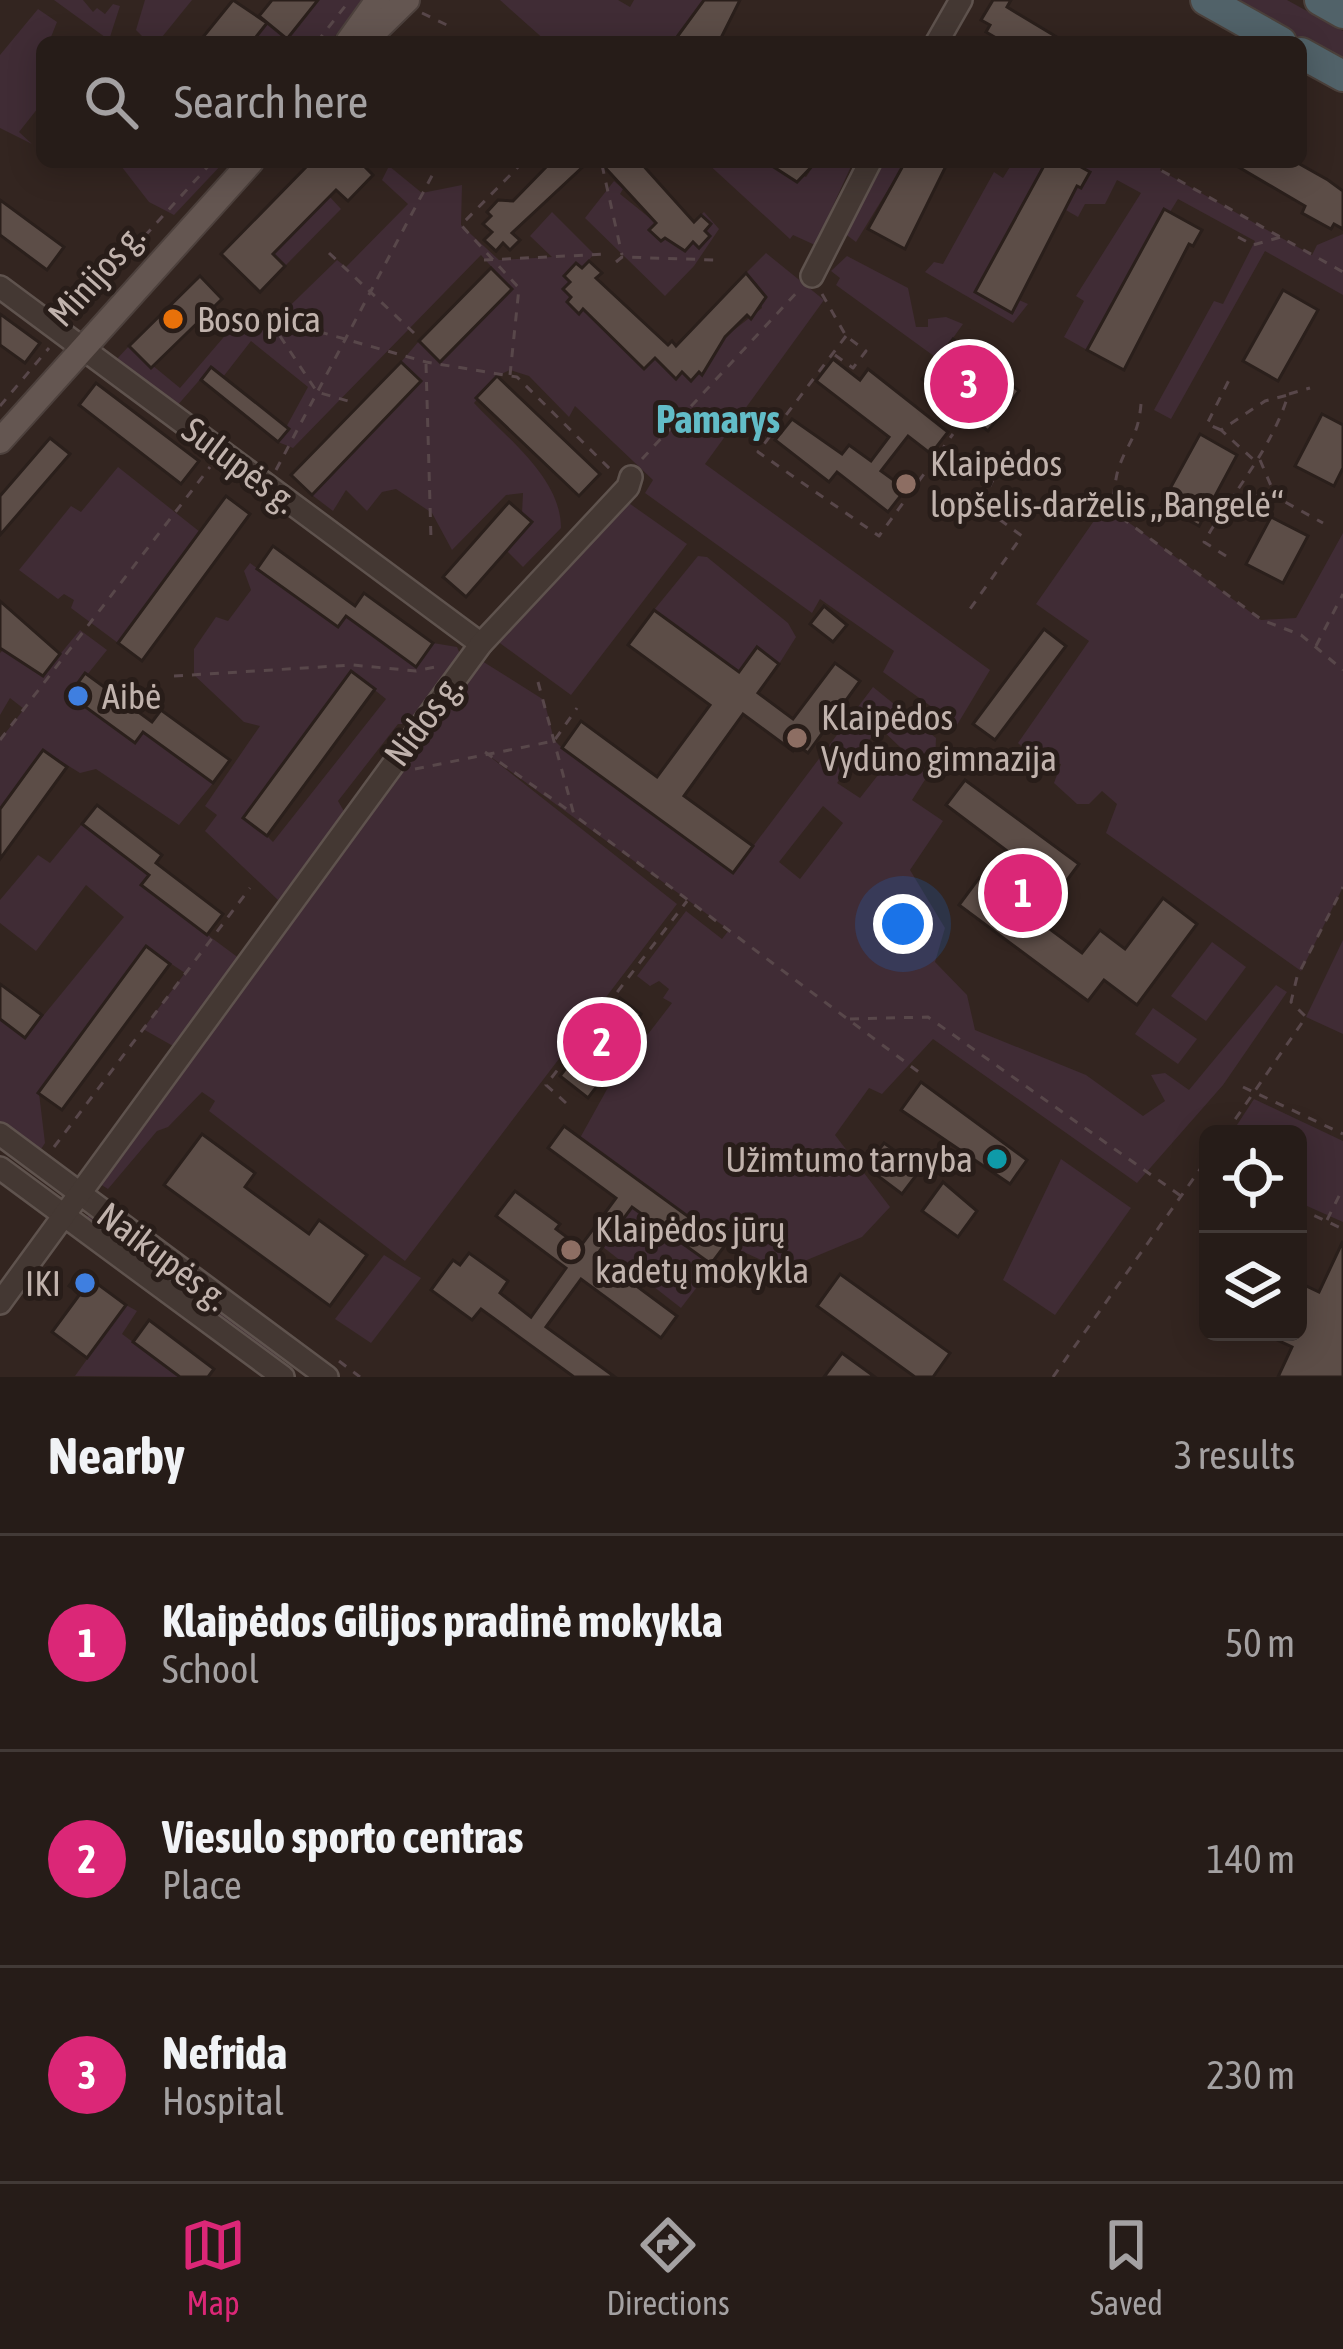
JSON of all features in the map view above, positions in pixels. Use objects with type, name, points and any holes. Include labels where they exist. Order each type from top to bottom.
[{"type":"highway","points":[[1205,0],[1270,36]]},
{"type":"highway","points":[[1320,0],[1343,13]]},
{"type":"highway","points":[[1307,56],[1343,76]]},
{"type":"main road","points":[[355,36],[396,1]]},
{"type":"main road","points":[[369,36],[396,1]]},
{"type":"main road","name":"Minijos g.","points":[[0,441],[71,339],[245,168]]},
{"type":"street","points":[[940,36],[961,0]]},
{"type":"street","points":[[809,279],[867,168]]},
{"type":"street","name":"Sulupės g.","points":[[0,286],[481,644]]},
{"type":"street","name":"Nidos g.","points":[[0,1303],[458,674],[629,482]]},
{"type":"street","name":"Naikupės g.","points":[[0,1134],[327,1377]]},
{"type":"street","name":"Naikupės g.","points":[[0,1168],[283,1377]]},
{"type":"path","points":[[322,36],[350,0]]},
{"type":"path","points":[[396,1],[453,28]]},
{"type":"path","points":[[0,406],[71,339],[207,168]]},
{"type":"path","points":[[509,375],[519,288],[499,260],[461,225],[517,168]]},
{"type":"path","points":[[603,168],[622,257]]},
{"type":"path","points":[[1157,168],[1343,272]]},
{"type":"path","points":[[268,485],[435,170]]},
{"type":"path","points":[[1238,237],[1253,245],[1281,237]]},
{"type":"path","points":[[329,253],[414,333]]},
{"type":"path","points":[[484,260],[608,254]]},
{"type":"path","points":[[616,262],[622,257],[715,260]]},
{"type":"path","points":[[348,401],[317,392],[267,316],[426,362],[509,375],[629,482],[637,464],[809,279],[830,301],[845,336],[866,351],[854,368],[832,353]]},
{"type":"path","points":[[845,336],[758,452],[879,536],[953,434]]},
{"type":"path","points":[[426,362],[431,539]]},
{"type":"path","points":[[1228,380],[1207,424],[1257,460],[1276,497]]},
{"type":"path","points":[[1221,430],[1265,401],[1310,388]]},
{"type":"path","points":[[1226,556],[1204,542],[1257,460],[1288,395]]},
{"type":"path","points":[[1141,404],[1138,436],[1108,508],[1262,620],[1300,634],[1343,670]]},
{"type":"path","points":[[568,428],[575,422]]},
{"type":"path","points":[[0,740],[222,451]]},
{"type":"path","points":[[1117,453],[1125,458]]},
{"type":"path","points":[[935,460],[989,460],[996,473],[982,506],[1022,536],[970,609]]},
{"type":"path","points":[[1231,495],[1276,497],[1323,523]]},
{"type":"path","points":[[1316,647],[1343,594]]},
{"type":"path","points":[[174,676],[353,665],[416,671],[443,665],[458,674]]},
{"type":"path","points":[[538,682],[574,814]]},
{"type":"path","points":[[379,779],[484,751],[554,740],[577,708]]},
{"type":"path","points":[[484,751],[920,1073]]},
{"type":"path","points":[[1231,1125],[1306,1017],[1291,1002],[1298,977],[1343,887]]},
{"type":"path","points":[[53,1149],[250,888]]},
{"type":"path","points":[[566,1102],[546,1085],[688,900]]},
{"type":"path","points":[[848,1019],[928,1017],[1181,1196]]},
{"type":"path","points":[[1243,1088],[1343,1134]]},
{"type":"path","points":[[1053,1377],[1199,1172]]},
{"type":"path","points":[[1327,1222],[1343,1188]]},
{"type":"path","points":[[1307,1212],[1343,1229]]},
{"type":"shaded area","points":[[54,0],[83,0],[93,12],[97,8],[105,14],[113,4],[120,6],[110,36],[104,36]]},
{"type":"shaded area","points":[[145,0],[192,0],[163,36],[142,36],[136,30]]},
{"type":"shaded area","points":[[318,0],[364,0],[335,36],[289,36]]},
{"type":"shaded area","points":[[500,0],[618,0],[630,7],[634,0],[704,0],[677,36],[540,36]]},
{"type":"shaded area","points":[[1231,0],[1287,0],[1336,27],[1343,31],[1343,62],[1307,42],[1307,36],[1296,36]]},
{"type":"shaded area","points":[[38,9],[57,22],[51,36],[36,36],[36,111],[19,132],[32,144],[0,128],[0,55]]},
{"type":"shaded area","points":[[268,22],[285,36],[257,36]]},
{"type":"shaded area","points":[[123,168],[218,168],[174,215],[149,202]]},
{"type":"shaded area","points":[[391,168],[422,193],[462,185],[461,225],[499,260],[552,257],[530,236],[552,212],[594,254],[563,289],[571,297],[567,303],[578,313],[583,309],[643,369],[660,353],[676,378],[682,372],[703,375],[725,337],[762,308],[757,284],[746,273],[766,253],[824,300],[705,464],[990,670],[957,725],[883,672],[894,651],[820,599],[812,613],[645,493],[653,480],[575,406],[569,417],[529,376],[510,370],[497,376],[474,403],[542,475],[559,509],[561,528],[523,567],[507,551],[532,522],[522,513],[523,493],[506,495],[452,550],[432,513],[396,489],[382,492],[367,511],[346,490],[333,511],[312,495],[421,382],[401,362],[419,341],[440,362],[512,290],[481,255],[293,448],[278,442],[308,387],[251,341],[223,377],[210,368],[176,407],[115,361],[129,346],[180,388],[247,310],[267,328],[337,260],[346,267],[408,204],[382,180]]},
{"type":"shaded area","points":[[713,168],[787,168],[806,177],[812,168],[850,168],[815,245],[793,235],[790,239]]},
{"type":"shaded area","points":[[877,168],[901,168],[856,242],[844,233]]},
{"type":"shaded area","points":[[1009,168],[1043,168],[975,292],[1012,312],[1019,300],[1028,304],[1013,323],[925,272],[934,262],[943,264],[994,172],[1003,178]]},
{"type":"shaded area","points":[[1071,168],[1161,168],[1312,255],[1317,245],[1343,234],[1343,295],[1265,251],[1171,419],[1154,410],[1214,301],[1223,304],[1255,241],[1178,199],[1170,212],[1163,210],[1087,350],[1064,337],[1084,301],[1076,296],[1141,193],[1117,180],[1105,204],[1085,204],[1078,217],[1064,209]]},
{"type":"shaded area","points":[[614,181],[623,189],[620,194],[656,223],[650,230],[661,241],[665,238],[685,251],[693,242],[698,247],[710,236],[705,231],[711,224],[701,215],[704,212],[719,229],[694,266],[665,296],[585,218]]},
{"type":"shaded area","points":[[329,196],[341,209],[285,266],[268,249]]},
{"type":"shaded area","points":[[847,256],[908,288],[916,327],[928,327],[928,319],[946,317],[963,324],[938,359],[836,285],[840,278],[831,271]]},
{"type":"shaded area","points":[[118,467],[200,532],[118,643],[71,608],[74,600],[64,594],[58,599],[19,570],[71,506],[81,512]]},
{"type":"shaded area","points":[[626,501],[687,544],[571,695],[497,641]]},
{"type":"shaded area","points":[[1105,505],[1261,620],[1296,618],[1343,533],[1343,887],[1301,971],[1106,833],[1117,804],[1102,791],[1089,804],[1077,804],[1054,783],[1061,764],[1039,763],[1018,743],[1089,641],[1036,604]]},
{"type":"shaded area","points":[[698,556],[707,557],[788,623],[796,637],[779,664],[757,648],[739,672],[654,610]]},
{"type":"shaded area","points":[[250,563],[337,627],[346,616],[415,667],[433,643],[457,647],[460,654],[415,724],[398,724],[338,801],[345,813],[278,900],[205,831],[217,815],[205,806],[260,726],[244,722],[194,675],[194,649],[216,617],[228,621],[251,590],[244,571]],"holes":[[[352,672],[386,699],[273,842],[267,836]]]},
{"type":"shaded area","points":[[80,630],[107,650],[70,696],[134,743],[143,732],[213,783],[179,825],[96,769],[80,773],[43,750],[0,809],[0,740],[24,709],[10,698],[0,715],[0,653],[3,650],[43,675]]},
{"type":"shaded area","points":[[482,661],[544,700],[554,740],[562,748],[733,873],[873,687],[936,738],[935,764],[912,800],[943,821],[910,870],[945,928],[935,962],[967,995],[975,1030],[1086,1075],[1143,1116],[1165,1101],[1151,1075],[1165,1073],[1189,1090],[1276,985],[1287,992],[1223,1085],[1137,1183],[933,1039],[882,1094],[869,1088],[835,1135],[890,1207],[862,1237],[783,1270],[726,1244],[580,1138],[611,1082],[672,1003],[663,998],[669,989],[659,981],[650,986],[637,976],[686,911],[722,939],[729,930],[484,752],[677,904],[405,1261],[209,1111],[215,1101],[202,1092],[168,1127],[157,1131],[108,1189],[100,1184]],"holes":[[[879,727],[900,747],[860,798],[837,783]],[[823,806],[843,823],[800,879],[779,862]]]},
{"type":"shaded area","points":[[82,824],[149,875],[142,886],[240,959],[173,1046],[143,1029],[185,973],[146,947],[39,1093],[45,1143],[39,1152],[0,1124],[0,1019],[26,1037],[124,917],[86,885],[36,951],[0,923],[0,900],[38,855],[50,863]]},
{"type":"shaded area","points":[[1343,940],[1343,1034],[1306,1017]]},
{"type":"shaded area","points":[[1212,942],[1246,967],[1206,1021],[1171,996]]},
{"type":"shaded area","points":[[1153,1008],[1197,1039],[1178,1064],[1135,1034]]},
{"type":"shaded area","points":[[1254,1099],[1343,1141],[1343,1222],[1307,1206],[1307,1125],[1237,1125]]},
{"type":"shaded area","points":[[1061,1159],[1131,1208],[1055,1315],[1003,1280]]},
{"type":"shaded area","points":[[632,1207],[713,1266],[681,1308],[603,1247]]},
{"type":"shaded area","points":[[91,1212],[282,1353],[277,1361],[85,1220]]},
{"type":"shaded area","points":[[384,1255],[421,1278],[371,1343],[335,1319]]},
{"type":"shaded area","points":[[126,1305],[137,1311],[122,1334],[180,1377],[75,1376]]},
{"type":"building","points":[[233,0],[267,23],[257,36],[204,36]]},
{"type":"building","points":[[272,0],[318,0],[289,36],[259,16]]},
{"type":"building","points":[[704,0],[740,0],[722,36],[678,36]]},
{"type":"building","points":[[993,0],[1011,0],[1007,7],[1055,36],[993,36],[986,32],[990,25],[981,20]]},
{"type":"building","points":[[305,168],[366,168],[373,175],[348,201],[336,190],[273,254],[285,266],[260,292],[221,254]]},
{"type":"building","points":[[545,168],[582,168],[512,233],[520,240],[510,250],[503,243],[496,251],[484,240],[492,232],[483,224],[491,216],[487,212],[498,200],[513,201]]},
{"type":"building","points":[[606,168],[645,168],[694,222],[701,215],[711,224],[705,231],[710,236],[699,248],[693,242],[685,251],[649,230],[656,223]]},
{"type":"building","points":[[775,168],[810,168],[797,182]]},
{"type":"building","points":[[902,168],[945,168],[905,249],[868,229]]},
{"type":"building","points":[[1043,168],[1090,172],[1081,188],[1077,186],[1012,313],[975,292]]},
{"type":"building","points":[[1240,168],[1307,168],[1328,180],[1343,191],[1343,229],[1334,224],[1331,229],[1302,213],[1305,206]]},
{"type":"building","points":[[0,200],[64,247],[47,270],[0,235]]},
{"type":"building","points":[[1164,209],[1202,230],[1193,246],[1189,244],[1124,370],[1087,350]]},
{"type":"building","points":[[589,261],[602,273],[596,278],[668,345],[672,341],[676,346],[746,273],[766,297],[751,319],[747,315],[725,337],[702,375],[699,372],[691,381],[682,372],[676,379],[655,358],[644,369],[583,309],[579,314],[567,302],[571,297],[563,289],[570,282],[564,276],[576,263],[582,268]]},
{"type":"building","points":[[491,268],[512,289],[440,362],[419,341]]},
{"type":"building","points":[[200,276],[222,299],[151,368],[129,346]]},
{"type":"building","points":[[1283,290],[1318,310],[1278,381],[1243,361]]},
{"type":"building","points":[[0,314],[40,343],[25,363],[0,345]]},
{"type":"building","points":[[953,339],[1019,391],[988,431],[922,379]]},
{"type":"building","points":[[833,359],[860,380],[868,369],[948,432],[931,454],[908,436],[881,471],[906,489],[888,512],[837,472],[829,482],[775,440],[792,419],[842,454],[849,445],[871,461],[889,437],[816,381]]},
{"type":"building","points":[[401,362],[421,381],[312,495],[291,475]]},
{"type":"building","points":[[211,367],[289,429],[278,442],[201,380]]},
{"type":"building","points":[[497,376],[600,474],[579,496],[476,398]]},
{"type":"building","points":[[96,383],[199,461],[181,484],[79,405]]},
{"type":"building","points":[[1322,414],[1343,425],[1343,468],[1334,486],[1295,466]]},
{"type":"building","points":[[1200,434],[1237,455],[1199,526],[1161,505]]},
{"type":"building","points":[[50,438],[70,454],[0,535],[0,496]]},
{"type":"building","points":[[226,496],[250,514],[142,661],[118,643]]},
{"type":"building","points":[[509,502],[532,522],[466,597],[443,577]]},
{"type":"building","points":[[1271,517],[1308,536],[1283,583],[1246,564]]},
{"type":"building","points":[[273,546],[355,606],[364,593],[433,643],[416,667],[346,616],[338,627],[257,569]]},
{"type":"building","points":[[0,601],[60,654],[43,676],[0,648]]},
{"type":"building","points":[[824,606],[847,625],[833,642],[810,624]]},
{"type":"building","name":"Klaipėdos Vydūno gimnazija","points":[[654,610],[739,672],[757,647],[779,664],[758,693],[793,719],[835,663],[860,681],[808,753],[797,745],[793,751],[743,714],[684,796],[753,846],[733,873],[562,748],[581,721],[657,777],[710,705],[628,645]]},
{"type":"building","points":[[1044,629],[1066,646],[995,740],[973,724]]},
{"type":"building","points":[[351,671],[375,689],[267,836],[243,818]]},
{"type":"building","points":[[85,673],[152,722],[161,710],[230,760],[213,783],[143,732],[135,743],[69,695]]},
{"type":"building","points":[[43,750],[67,767],[0,859],[0,809]]},
{"type":"building","points":[[965,780],[1079,864],[1059,891],[1049,883],[1028,913],[1082,953],[1100,930],[1125,949],[1163,898],[1197,924],[1137,1005],[1104,980],[1088,1001],[959,905],[979,878],[1003,895],[1026,865],[946,805]]},
{"type":"building","points":[[97,805],[162,855],[156,863],[223,914],[207,935],[141,885],[149,875],[82,824]]},
{"type":"building","points":[[146,946],[170,964],[62,1110],[38,1093]]},
{"type":"building","points":[[0,984],[42,1015],[25,1038],[0,1019]]},
{"type":"building","points":[[620,998],[641,1014],[597,1071],[604,1077],[588,1098],[560,1076]]},
{"type":"building","points":[[921,1082],[1027,1160],[1010,1184],[901,1110]]},
{"type":"building","name":"Klaipėdos jūrų kadetų mokykla","points":[[564,1126],[726,1244],[711,1264],[632,1207],[596,1256],[677,1316],[661,1338],[581,1279],[546,1327],[615,1377],[574,1377],[481,1309],[472,1320],[431,1290],[453,1260],[460,1265],[469,1253],[508,1281],[500,1293],[531,1317],[566,1268],[496,1216],[515,1191],[560,1224],[556,1229],[580,1247],[616,1198],[548,1148]]},
{"type":"building","points":[[202,1134],[255,1173],[245,1187],[309,1234],[319,1220],[367,1255],[330,1306],[164,1185]]},
{"type":"building","points":[[884,1143],[921,1169],[902,1194],[866,1167]]},
{"type":"building","points":[[943,1182],[977,1211],[958,1237],[922,1211]]},
{"type":"building","points":[[1343,1241],[1343,1377],[1278,1377],[1292,1347],[1279,1341],[1307,1341],[1307,1286],[1319,1292]]},
{"type":"building","points":[[80,1271],[126,1305],[87,1358],[52,1332],[80,1294],[69,1286]]},
{"type":"building","points":[[840,1274],[950,1353],[933,1377],[915,1377],[817,1306]]},
{"type":"building","points":[[149,1320],[214,1369],[208,1377],[180,1377],[133,1342]]},
{"type":"building","points":[[842,1353],[875,1377],[824,1377]]},
{"type":"place","name":"Boso pica","points":[[173,319]]},
{"type":"place","name":"Nefrida","points":[[969,384]]},
{"type":"place","name":"Klaipėdos lopšelis-darželis „Bangelė“","points":[[906,484]]},
{"type":"place","name":"Aibė","points":[[78,696]]},
{"type":"place","name":"Klaipėdos Vydūno gimnazija","points":[[797,738]]},
{"type":"place","name":"Klaipėdos Gilijos pradinė mokykla","points":[[1023,893]]},
{"type":"place","name":"Viesulo sporto centras","points":[[602,1042]]},
{"type":"place","name":"Užimtumo tarnyba","points":[[997,1159]]},
{"type":"place","name":"Klaipėdos jūrų kadetų mokykla","points":[[571,1250]]},
{"type":"place","name":"IKI","points":[[85,1283]]},
{"type":"district","name":"Pamarys","points":[[718,419]]}]
